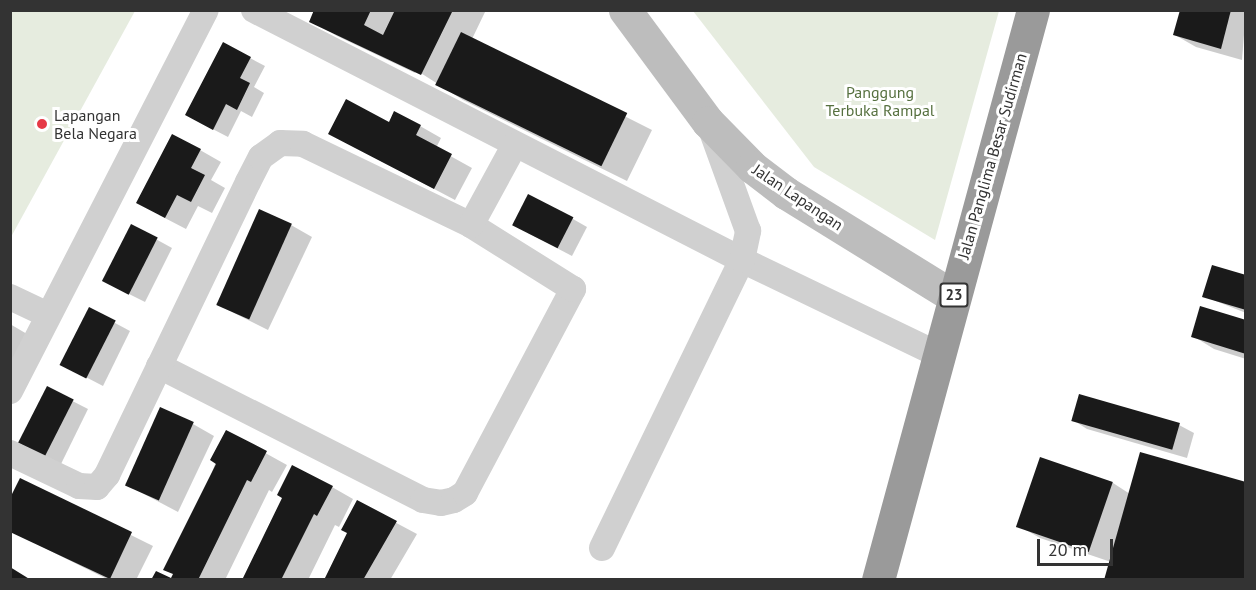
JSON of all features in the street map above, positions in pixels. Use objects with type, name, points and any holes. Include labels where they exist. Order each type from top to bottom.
[{"type":"highway","name":"Jalan Panglima Besar Sudirman","points":[[878,579],[937,354],[1033,10]]},
{"type":"street","points":[[10,391],[206,10]]},
{"type":"street","points":[[254,10],[514,146],[742,261],[937,354]]},
{"type":"street","name":"Jalan Lapangan","points":[[625,10],[708,122],[752,167],[786,193],[953,296]]},
{"type":"street","points":[[602,548],[742,261],[748,231],[708,122]]},
{"type":"street","points":[[10,453],[79,486],[97,487],[107,475],[159,366],[261,157],[280,143],[303,144],[471,225],[573,290],[465,493],[454,500],[441,503],[423,500],[159,366]]},
{"type":"street","points":[[471,225],[514,146]]},
{"type":"street","points":[[10,297],[48,315]]},
{"type":"green space","name":"Lapangan Bela Negara","points":[[10,11],[135,11],[11,237]]},
{"type":"green space","name":"Panggung Terbuka Rampal","points":[[693,11],[999,11],[935,240],[814,167]]},
{"type":"building","points":[[314,10],[371,10],[364,25],[383,35],[395,10],[453,10],[421,75],[309,22]]},
{"type":"building","points":[[1180,10],[1231,10],[1221,49],[1173,35]]},
{"type":"building","points":[[461,32],[627,113],[601,166],[435,85]]},
{"type":"building","points":[[223,42],[251,57],[240,78],[250,83],[237,110],[226,104],[213,130],[185,115]]},
{"type":"building","points":[[346,99],[389,122],[394,111],[421,125],[416,135],[452,154],[434,189],[328,134]]},
{"type":"building","points":[[172,134],[201,149],[191,168],[205,175],[191,202],[177,195],[165,218],[136,203]]},
{"type":"building","points":[[528,194],[573,217],[558,248],[512,225]]},
{"type":"building","points":[[259,209],[292,224],[249,320],[216,305]]},
{"type":"building","points":[[131,224],[158,238],[129,295],[102,281]]},
{"type":"building","points":[[1212,265],[1246,275],[1246,310],[1202,297]]},
{"type":"building","points":[[1200,306],[1246,320],[1246,354],[1191,337]]},
{"type":"building","points":[[89,307],[116,321],[86,379],[59,365]]},
{"type":"building","points":[[47,386],[74,400],[45,457],[18,443]]},
{"type":"building","points":[[1079,394],[1180,423],[1172,450],[1071,421]]},
{"type":"building","points":[[160,407],[194,422],[159,501],[125,486]]},
{"type":"building","points":[[226,430],[267,451],[251,482],[247,480],[198,580],[151,580],[156,571],[171,578],[173,574],[163,570],[216,464],[210,460]]},
{"type":"building","points":[[1140,452],[1246,482],[1246,580],[1104,580]]},
{"type":"building","points":[[1040,457],[1113,482],[1089,552],[1016,527]]},
{"type":"building","points":[[292,465],[333,486],[317,516],[314,514],[281,580],[242,580],[282,498],[277,495]]},
{"type":"building","points":[[20,478],[132,532],[110,579],[10,532],[10,498]]},
{"type":"building","points":[[357,500],[397,521],[363,580],[324,580],[347,533],[341,530]]},
{"type":"building","points":[[10,567],[31,580],[10,580]]},
{"type":"place","name":"Lapangan Bela Negara","points":[[42,124]]}]
